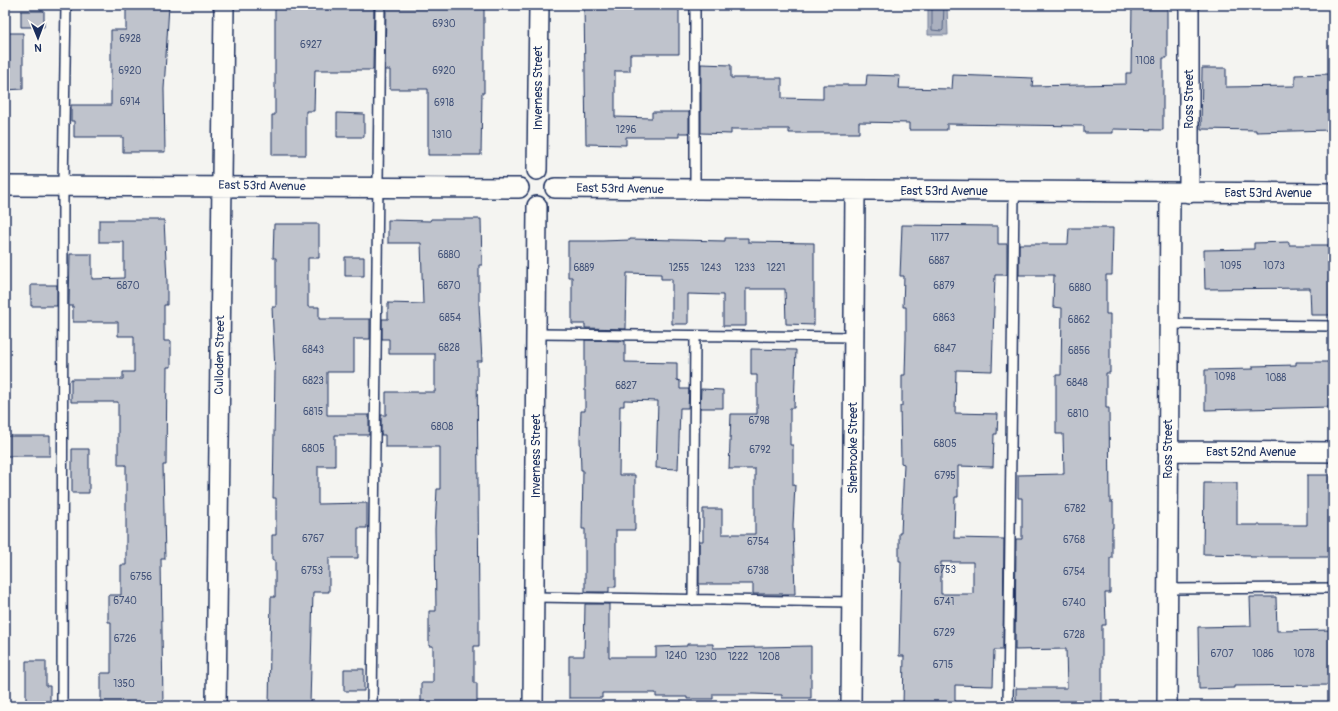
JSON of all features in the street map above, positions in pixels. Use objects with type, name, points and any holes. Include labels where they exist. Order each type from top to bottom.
[{"type":"street","name":"Culloden Street","points":[[216,706],[224,5]]},
{"type":"street","name":"Inverness Street","points":[[537,170],[539,5]]},
{"type":"street","name":"Ross Street","points":[[1189,5],[1189,193]]},
{"type":"street","points":[[537,170],[547,174],[551,178],[555,188],[554,193],[548,202],[537,206],[526,202],[519,188],[523,177],[532,171],[537,170]]},
{"type":"street","name":"East 53rd Avenue","points":[[5,186],[519,188]]},
{"type":"street","name":"East 53rd Avenue","points":[[555,188],[1333,193]]},
{"type":"street","name":"Sherbrooke Street","points":[[851,706],[855,190]]},
{"type":"street","name":"Ross Street","points":[[1167,706],[1170,193]]},
{"type":"street","name":"Inverness Street","points":[[533,706],[537,206]]},
{"type":"street","name":"East 52nd Avenue","points":[[1168,452],[1333,452]]},
{"type":"lane","points":[[62,706],[63,186],[66,5]]},
{"type":"lane","points":[[372,706],[380,5]]},
{"type":"lane","points":[[695,5],[695,190]]},
{"type":"lane","points":[[1008,706],[1014,191]]},
{"type":"lane","points":[[1169,324],[1333,326]]},
{"type":"lane","points":[[537,334],[854,337]]},
{"type":"lane","points":[[693,600],[695,336]]},
{"type":"lane","points":[[1168,589],[1333,588]]},
{"type":"lane","points":[[535,597],[852,602]]},
{"type":"water","points":[[928,5],[947,5],[948,35],[928,35]]},
{"type":"building","points":[[126,5],[169,5],[164,89],[165,152],[123,152],[123,137],[74,137],[74,121],[71,121],[71,105],[111,105],[111,30],[126,30]]},
{"type":"building","points":[[275,5],[374,5],[373,70],[315,70],[314,111],[306,111],[306,155],[272,155],[272,115],[275,115]]},
{"type":"building","points":[[386,5],[484,6],[484,93],[482,93],[481,155],[428,155],[428,89],[390,89],[390,70],[385,70]]},
{"type":"building","points":[[584,5],[679,7],[679,54],[630,54],[630,71],[615,71],[615,117],[652,118],[652,112],[689,112],[689,133],[679,133],[679,137],[626,137],[626,145],[586,144]]},
{"type":"building","points":[[1132,5],[1167,5],[1167,58],[1163,58],[1163,130],[1113,129],[1113,133],[1084,133],[1084,126],[947,124],[947,130],[909,130],[909,123],[859,122],[859,133],[789,133],[789,129],[731,129],[731,134],[701,133],[701,64],[731,65],[731,78],[782,78],[782,98],[823,99],[823,85],[866,85],[867,75],[900,76],[899,88],[952,89],[953,75],[1033,78],[1032,86],[1126,84],[1126,73],[1131,73]]},
{"type":"building","points":[[21,11],[44,11],[44,27],[21,27]]},
{"type":"building","points":[[5,33],[23,33],[23,89],[5,90]]},
{"type":"building","points":[[1202,68],[1226,68],[1226,87],[1295,86],[1295,75],[1330,74],[1331,130],[1256,132],[1256,130],[1201,129]]},
{"type":"building","points":[[337,113],[364,114],[364,137],[337,137]]},
{"type":"building","points":[[431,219],[481,219],[482,265],[479,265],[479,304],[482,361],[477,361],[479,646],[474,646],[474,683],[477,683],[477,706],[421,706],[421,683],[433,683],[433,646],[429,646],[429,611],[436,611],[435,529],[437,489],[440,489],[440,447],[385,447],[385,435],[381,435],[381,415],[386,415],[386,392],[435,392],[435,354],[389,354],[389,339],[382,339],[382,319],[388,319],[388,303],[423,304],[421,243],[388,243],[388,220],[430,221]]},
{"type":"building","points":[[99,220],[164,220],[167,305],[164,305],[164,341],[171,341],[171,367],[167,367],[166,465],[163,465],[165,559],[161,559],[163,705],[101,705],[101,673],[111,673],[111,622],[108,622],[108,595],[121,595],[121,565],[126,565],[126,465],[118,465],[118,402],[71,402],[71,379],[123,379],[123,372],[134,372],[134,336],[118,336],[118,322],[73,322],[73,306],[69,306],[70,254],[92,254],[92,279],[124,278],[124,242],[99,242]]},
{"type":"building","points":[[274,224],[319,224],[319,258],[308,258],[308,307],[319,307],[319,319],[370,319],[370,339],[354,339],[354,372],[327,372],[327,415],[369,415],[369,435],[335,435],[335,466],[318,466],[318,504],[367,503],[367,528],[358,528],[358,558],[329,558],[329,592],[313,592],[310,704],[269,704],[271,597],[275,597],[275,560],[272,560],[272,535],[276,535],[276,498],[273,498],[275,371],[272,307],[276,307],[276,258],[273,258]]},
{"type":"building","points":[[902,225],[998,226],[998,244],[1007,244],[1007,275],[995,275],[992,371],[956,370],[955,413],[998,414],[997,434],[994,434],[993,467],[958,466],[958,497],[955,497],[954,538],[1004,539],[1003,650],[994,650],[993,686],[955,685],[955,706],[903,706],[904,656],[899,656],[901,561],[899,561],[899,533],[901,533],[904,464],[901,463],[900,406],[902,406],[902,375],[905,375],[906,307],[903,307],[904,276],[900,276]],"holes":[[[941,562],[973,562],[973,594],[941,594]]]},
{"type":"building","points":[[1069,228],[1113,228],[1112,275],[1106,275],[1106,314],[1110,314],[1110,373],[1106,373],[1106,408],[1109,408],[1110,502],[1113,502],[1113,528],[1112,558],[1110,558],[1110,593],[1105,593],[1106,625],[1102,625],[1102,706],[1016,706],[1016,688],[1067,688],[1066,649],[1015,650],[1016,539],[1022,539],[1022,498],[1018,498],[1018,475],[1064,474],[1063,434],[1056,434],[1056,375],[1061,375],[1062,308],[1053,307],[1054,275],[1019,275],[1019,244],[1068,244]]},
{"type":"building","points":[[725,238],[748,238],[748,242],[814,243],[814,325],[786,324],[785,289],[746,289],[746,326],[723,326],[723,295],[688,294],[688,324],[672,324],[672,279],[661,279],[661,274],[627,273],[626,329],[585,328],[585,324],[572,324],[572,277],[568,277],[568,241],[630,239],[725,241]]},
{"type":"building","points":[[1289,242],[1289,245],[1330,245],[1331,297],[1333,297],[1333,315],[1311,315],[1310,288],[1205,289],[1204,250],[1254,249],[1254,243]]},
{"type":"building","points":[[345,257],[364,257],[364,276],[345,276]]},
{"type":"building","points":[[31,285],[57,285],[57,306],[31,306]]},
{"type":"building","points":[[585,340],[625,341],[625,362],[677,363],[677,380],[680,381],[680,389],[689,389],[688,408],[680,408],[678,469],[656,468],[658,401],[624,400],[624,406],[620,406],[619,475],[635,475],[635,530],[616,530],[616,587],[609,587],[609,592],[585,592],[585,529],[582,529],[583,470],[581,470],[580,439],[581,411],[585,411]]},
{"type":"building","points":[[751,349],[796,350],[794,408],[790,408],[790,445],[793,445],[793,485],[795,485],[793,525],[795,594],[753,594],[753,584],[699,584],[699,541],[703,541],[703,509],[722,509],[722,534],[755,534],[755,469],[729,469],[731,414],[757,414],[757,375],[751,375]]},
{"type":"building","points":[[1296,362],[1331,362],[1331,407],[1205,410],[1205,370],[1253,369],[1253,366],[1296,365]]},
{"type":"building","points":[[701,389],[723,390],[723,408],[700,408]]},
{"type":"building","points":[[5,436],[50,436],[50,456],[5,456]]},
{"type":"building","points":[[72,449],[89,449],[89,493],[72,493]]},
{"type":"building","points":[[1307,475],[1332,475],[1333,557],[1250,557],[1250,555],[1203,554],[1204,483],[1237,483],[1237,525],[1307,525]]},
{"type":"building","points":[[1250,597],[1276,597],[1277,631],[1333,630],[1333,685],[1234,686],[1234,688],[1199,689],[1198,627],[1251,626]]},
{"type":"building","points":[[585,604],[609,604],[609,657],[656,657],[656,647],[687,646],[687,644],[713,644],[713,648],[811,646],[811,698],[782,698],[782,695],[713,694],[713,699],[687,699],[687,697],[656,697],[656,693],[602,693],[602,698],[569,698],[569,656],[584,656]]},
{"type":"building","points":[[26,661],[46,661],[46,686],[50,686],[50,706],[26,706]]},
{"type":"building","points":[[344,669],[364,669],[364,691],[344,691]]}]
